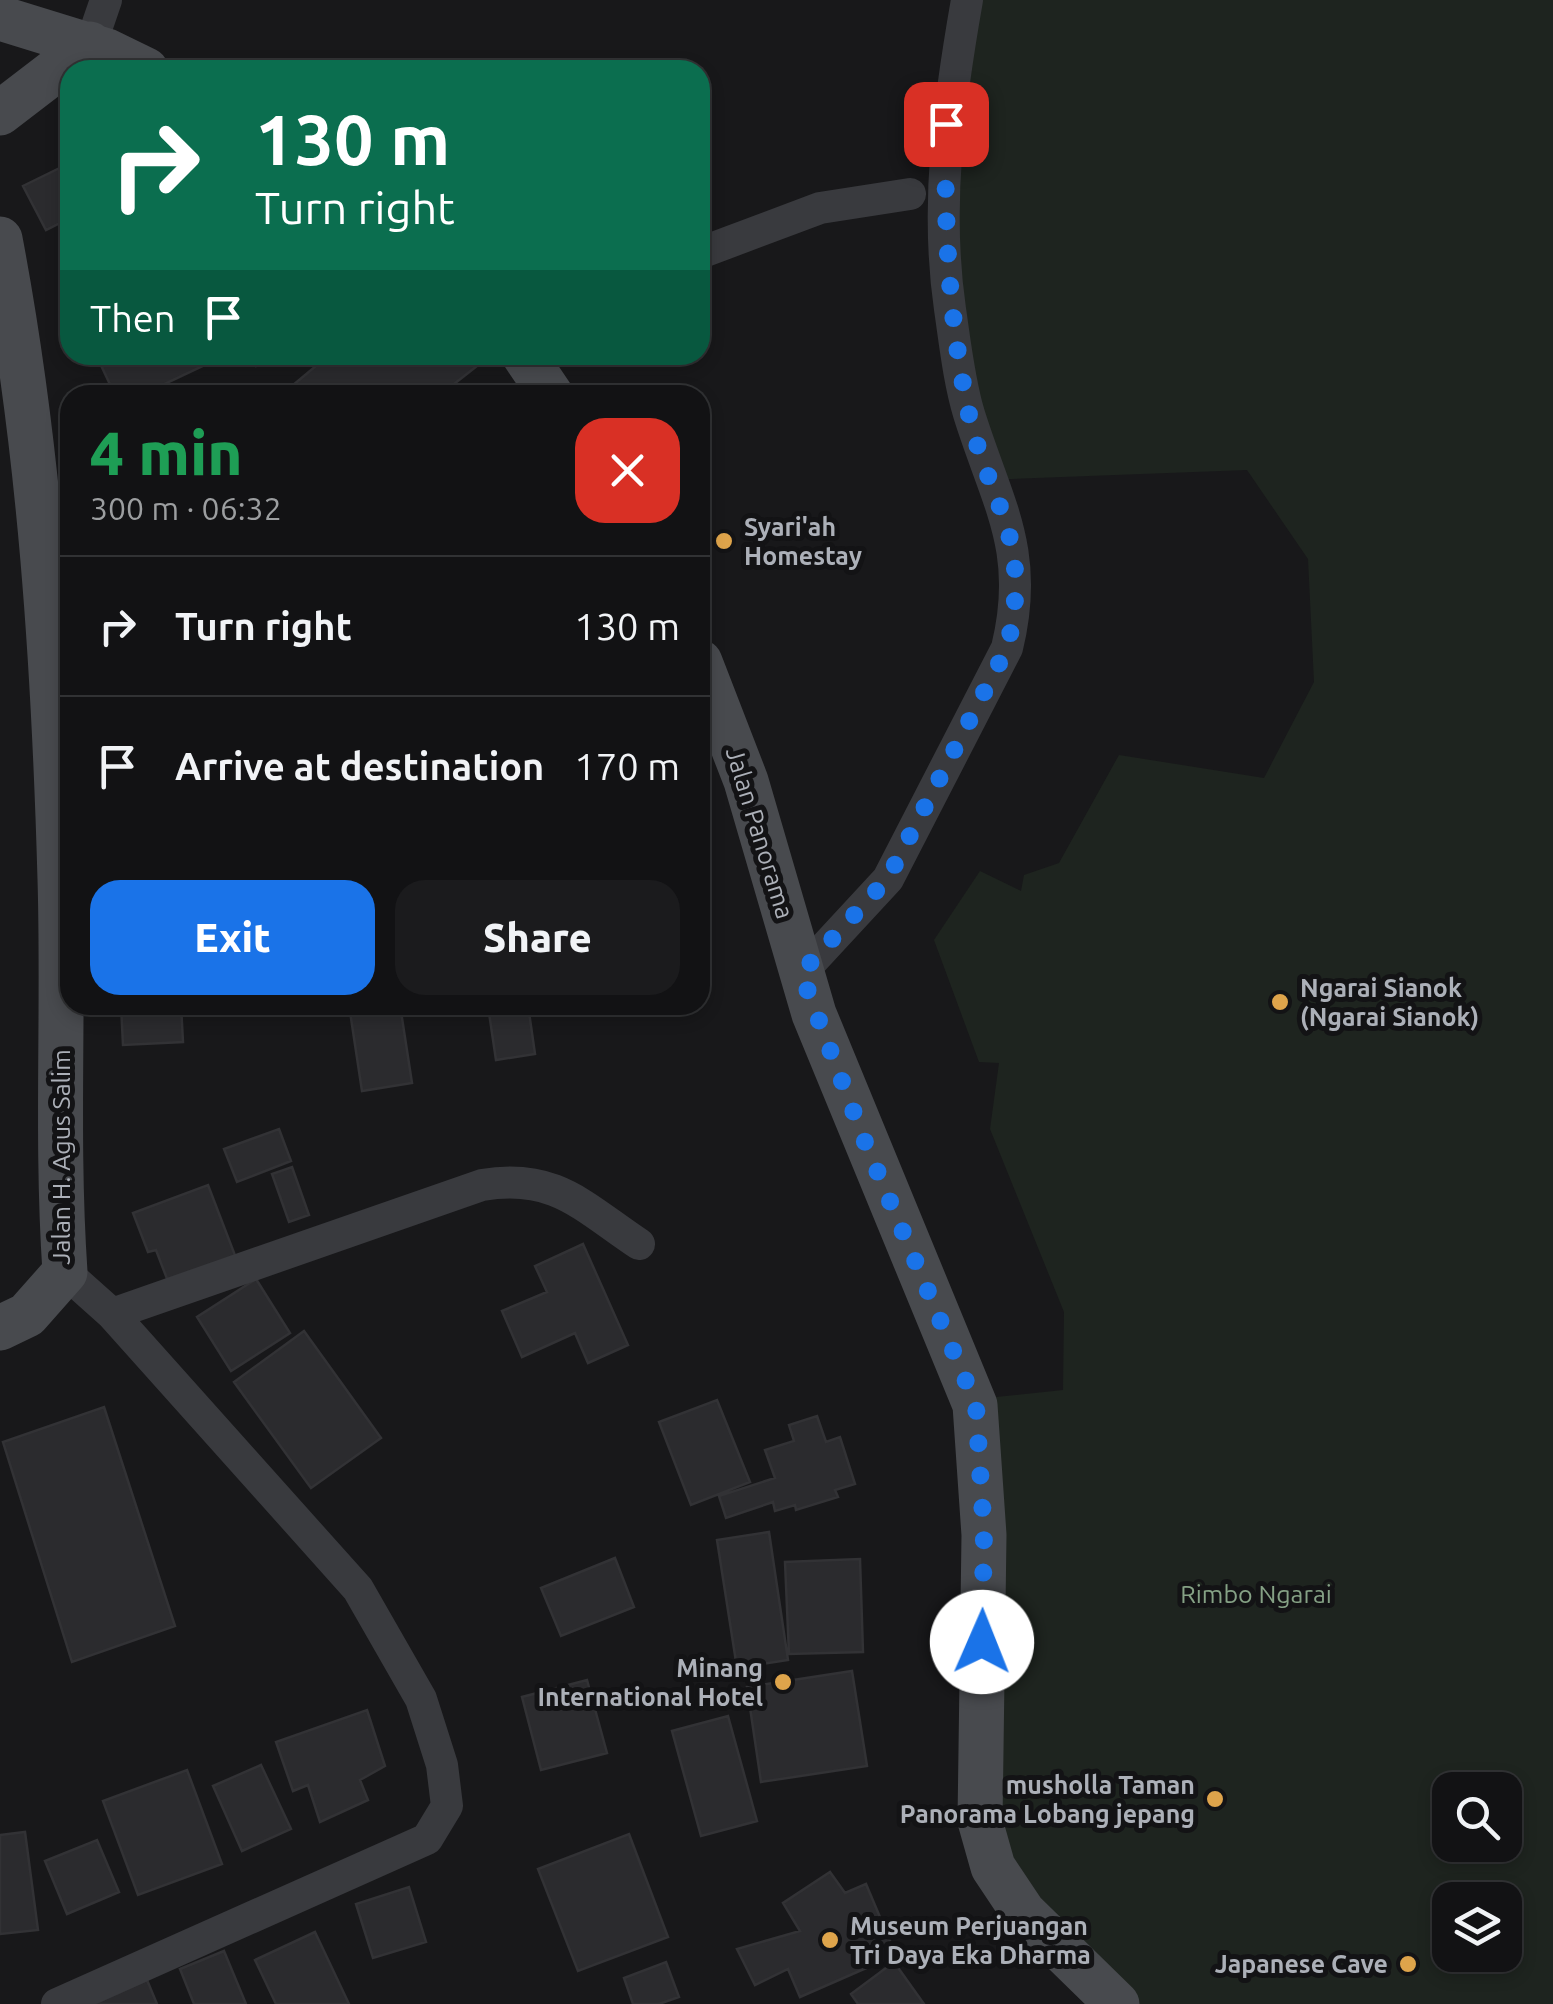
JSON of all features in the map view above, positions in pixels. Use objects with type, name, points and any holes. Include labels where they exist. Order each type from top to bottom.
[{"type":"main road","points":[[64,0],[109,40]]},
{"type":"main road","points":[[0,18],[109,40]]},
{"type":"main road","points":[[79,60],[109,40]]},
{"type":"main road","points":[[0,112],[60,72]]},
{"type":"main road","name":"Jalan H. Agus Salim","points":[[0,240],[31,424],[60,878]]},
{"type":"main road","name":"Jalan Panorama","points":[[710,700],[801,973],[865,1142],[976,1405],[984,1534],[980,1821],[993,1867],[1023,1912],[1117,2004]]},
{"type":"main road","name":"Jalan H. Agus Salim","points":[[0,1328],[27,1316],[65,1272],[62,1015]]},
{"type":"street","points":[[801,973],[888,878],[1007,648],[1015,616],[1016,556],[968,411],[950,307],[944,226],[946,124],[967,0]]},
{"type":"street","points":[[710,249],[820,208],[910,194]]},
{"type":"street","points":[[112,1314],[482,1185],[519,1179],[553,1187],[639,1244]]},
{"type":"street","points":[[57,2004],[428,1839],[448,1806],[442,1765],[421,1699],[358,1589],[112,1314],[65,1272]]},
{"type":"green space","name":"Rimbo Ngarai","points":[[963,0],[1553,0],[1553,2004],[1116,2004],[1006,1896],[977,1399],[1063,1390],[1064,1312],[990,1129],[999,1063],[979,1062],[934,940],[980,871],[1021,891],[1024,875],[1059,863],[1119,755],[1264,778],[1314,682],[1308,559],[1247,470],[983,480],[950,392]]},
{"type":"building","points":[[60,168],[60,223],[46,230],[23,186]]},
{"type":"building","points":[[101,365],[205,365],[162,385],[110,385]]},
{"type":"building","points":[[317,365],[478,365],[453,385],[293,385]]},
{"type":"building","points":[[122,1015],[182,1015],[183,1042],[123,1045]]},
{"type":"building","points":[[351,1015],[402,1015],[412,1083],[362,1091]]},
{"type":"building","points":[[489,1015],[529,1015],[535,1054],[496,1060]]},
{"type":"building","points":[[279,1129],[291,1161],[237,1182],[224,1149]]},
{"type":"building","points":[[292,1167],[309,1215],[289,1222],[272,1174]]},
{"type":"building","points":[[208,1185],[236,1258],[169,1284],[156,1250],[148,1252],[133,1213]]},
{"type":"building","points":[[583,1244],[628,1345],[588,1363],[575,1333],[522,1357],[502,1311],[547,1292],[535,1266]]},
{"type":"building","points":[[256,1279],[290,1333],[231,1371],[197,1317]]},
{"type":"building","points":[[304,1331],[381,1438],[311,1488],[234,1382]]},
{"type":"building","points":[[717,1400],[750,1482],[691,1505],[659,1422]]},
{"type":"building","points":[[104,1407],[175,1626],[72,1662],[3,1442]]},
{"type":"building","points":[[817,1416],[826,1442],[840,1437],[855,1484],[835,1490],[838,1497],[796,1510],[795,1505],[775,1511],[773,1502],[726,1518],[719,1496],[775,1478],[765,1450],[794,1441],[789,1425]]},
{"type":"building","points":[[769,1532],[788,1660],[737,1668],[717,1540]]},
{"type":"building","points":[[615,1558],[634,1607],[561,1636],[541,1588]]},
{"type":"building","points":[[860,1559],[863,1652],[789,1654],[785,1562]]},
{"type":"building","points":[[852,1671],[867,1766],[761,1782],[747,1687]]},
{"type":"building","points":[[587,1680],[607,1753],[541,1770],[522,1697]]},
{"type":"building","points":[[367,1710],[385,1766],[360,1780],[368,1800],[320,1822],[308,1785],[293,1791],[276,1742]]},
{"type":"building","points":[[728,1716],[757,1821],[701,1836],[672,1731]]},
{"type":"building","points":[[261,1765],[291,1829],[242,1851],[213,1786]]},
{"type":"building","points":[[187,1770],[222,1864],[138,1895],[103,1801]]},
{"type":"building","points":[[25,1832],[38,1930],[0,1934],[0,1835]]},
{"type":"building","points":[[629,1834],[668,1937],[578,1971],[538,1869]]},
{"type":"building","points":[[97,1840],[119,1892],[67,1914],[45,1861]]},
{"type":"building","name":"Museum Perjuangan Tri Daya Eka Dharma","points":[[830,1872],[845,1893],[866,1884],[896,1955],[800,1997],[788,1969],[755,1985],[737,1949],[800,1931],[783,1903]]},
{"type":"building","points":[[409,1887],[426,1942],[373,1958],[356,1904]]},
{"type":"building","points":[[315,1932],[349,2004],[276,2004],[255,1960]]},
{"type":"building","points":[[224,1951],[246,2004],[194,2004],[180,1969]]},
{"type":"building","points":[[666,1962],[679,1997],[659,2004],[633,2004],[624,1978]]},
{"type":"building","points":[[894,1962],[924,2004],[858,2004],[851,1994]]},
{"type":"building","points":[[147,1980],[157,2004],[94,2004]]},
{"type":"place","name":"Syari'ah Homestay","points":[[724,541]]},
{"type":"place","name":"Ngarai Sianok (Ngarai Sianok)","points":[[1280,1002]]},
{"type":"place","name":"Minang International Hotel","points":[[783,1682]]},
{"type":"place","name":"musholla Taman Panorama Lobang jepang","points":[[1215,1799]]},
{"type":"place","name":"Museum Perjuangan Tri Daya Eka Dharma","points":[[830,1940]]},
{"type":"place","name":"Japanese Cave","points":[[1408,1964]]},
{"type":"route","points":[[946,124],[944,226],[950,307],[968,411],[1016,556],[1015,616],[1007,648],[900,858],[872,897],[801,973],[865,1142],[976,1405],[984,1534],[982,1642]]}]
